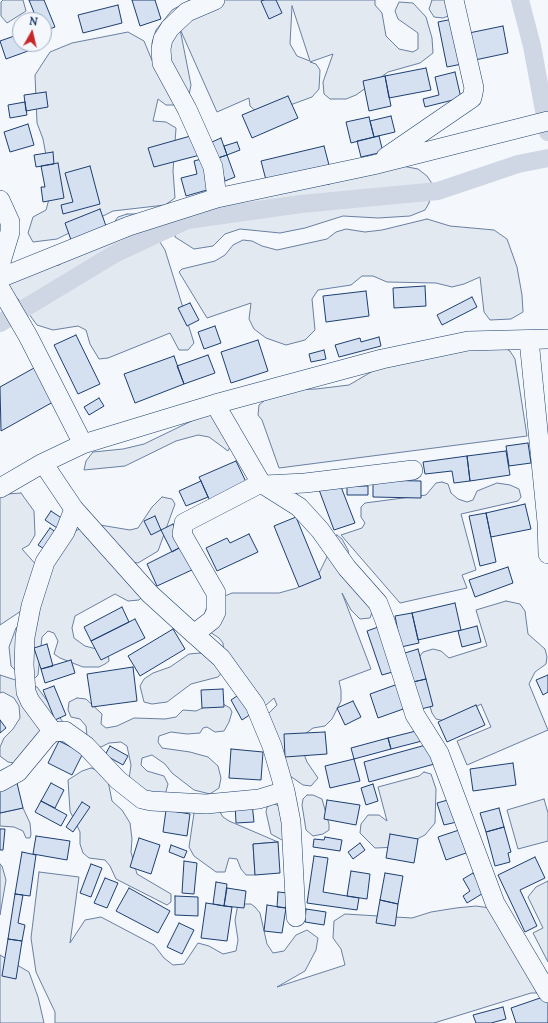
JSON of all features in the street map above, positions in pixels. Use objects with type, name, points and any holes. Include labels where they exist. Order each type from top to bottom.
[{"type":"street","points":[[215,0],[187,12],[170,28],[163,39],[161,49],[162,63],[187,109],[213,167],[217,198]]},
{"type":"street","points":[[373,165],[472,98],[474,88],[454,0]]},
{"type":"street","points":[[0,278],[130,226],[217,198],[373,165],[542,122]]},
{"type":"street","points":[[0,200],[10,222],[0,265]]},
{"type":"street","points":[[0,288],[11,304],[83,444]]},
{"type":"street","points":[[0,488],[43,463],[83,444],[215,404],[382,359],[468,341],[548,339]]},
{"type":"street","points":[[529,340],[547,522],[548,554]]},
{"type":"street","points":[[215,404],[263,484],[299,507],[320,530],[347,568],[378,603],[415,715],[439,753],[487,884],[512,935],[548,993]]},
{"type":"street","points":[[43,463],[74,509],[150,594],[221,658],[255,705],[272,746],[285,791],[291,822],[296,917]]},
{"type":"street","points":[[194,634],[212,620],[216,612],[216,593],[182,534],[184,523],[263,484],[305,483],[413,470]]},
{"type":"street","points":[[53,732],[30,701],[26,692],[24,666],[25,637],[31,606],[45,562],[65,532],[74,509]]},
{"type":"street","points":[[0,782],[18,772],[47,736],[53,732],[65,731],[86,746],[118,780],[142,799],[151,801],[206,804],[259,799],[285,791]]},
{"type":"shaded area","points":[[3,0],[23,0],[26,11],[12,12],[12,20],[7,23],[1,16],[1,2]]},
{"type":"shaded area","points":[[190,0],[375,0],[375,5],[382,13],[386,36],[399,49],[413,52],[418,49],[418,33],[398,19],[395,11],[399,2],[413,3],[426,17],[432,38],[433,53],[420,63],[388,72],[356,95],[346,99],[330,99],[324,94],[323,82],[333,54],[310,62],[316,64],[320,70],[319,89],[312,97],[271,112],[258,113],[250,106],[249,98],[217,112],[180,29],[191,85],[188,100],[179,105],[166,105],[158,99],[153,121],[166,122],[176,128],[173,171],[175,198],[165,205],[113,211],[57,239],[33,242],[28,233],[33,217],[46,210],[52,188],[43,139],[37,123],[35,75],[50,52],[72,43],[128,32],[144,41],[156,70],[152,43],[156,30],[172,10]],"holes":[[[292,6],[310,61],[297,56],[290,44]]]},
{"type":"shaded area","points":[[432,0],[450,0],[451,15],[443,18],[434,17],[429,9]]},
{"type":"shaded area","points":[[397,165],[418,169],[427,176],[433,185],[429,203],[425,210],[410,216],[378,218],[343,216],[305,228],[280,233],[240,229],[225,234],[213,246],[194,249],[175,237],[174,218],[189,201],[330,184],[337,177]]},
{"type":"shaded area","points":[[127,214],[142,214],[165,250],[194,343],[188,350],[179,350],[170,333],[108,358],[99,359],[90,344],[86,330],[78,326],[53,330],[37,325],[18,299],[9,291],[6,280],[50,266],[59,265],[113,224],[118,217]]},
{"type":"shaded area","points":[[427,219],[450,226],[494,230],[507,239],[517,267],[522,295],[523,312],[511,319],[490,320],[484,312],[480,277],[464,284],[452,287],[436,283],[387,282],[373,276],[362,276],[351,285],[318,290],[312,299],[315,330],[305,340],[286,345],[266,338],[254,329],[249,319],[251,303],[207,318],[179,272],[182,269],[215,261],[225,255],[233,245],[243,240],[252,241],[262,246],[277,250],[327,239],[336,232],[346,229],[365,232],[382,230]]},
{"type":"shaded area","points":[[500,346],[510,351],[515,359],[527,436],[279,468],[262,420],[258,415],[259,405],[265,400],[291,390],[349,385],[378,368],[438,352]]},
{"type":"shaded area","points":[[204,415],[217,416],[231,445],[228,451],[209,437],[198,435],[176,441],[125,466],[84,470],[86,461],[93,452],[123,449],[144,444]]},
{"type":"shaded area","points":[[442,482],[448,484],[451,493],[458,499],[467,502],[473,500],[477,491],[497,483],[510,485],[519,489],[521,497],[518,501],[461,514],[476,570],[462,575],[467,588],[400,603],[341,535],[362,528],[365,523],[361,517],[361,507],[365,503],[426,495],[436,483]]},
{"type":"shaded area","points":[[21,493],[34,511],[35,535],[29,545],[22,549],[39,568],[27,607],[0,625],[0,498],[7,494]]},
{"type":"shaded area","points":[[162,497],[172,499],[175,504],[158,551],[138,563],[119,559],[100,525],[130,530],[138,528],[152,507]]},
{"type":"shaded area","points":[[79,529],[85,530],[143,596],[139,600],[128,601],[115,594],[75,616],[72,628],[74,638],[85,646],[108,652],[109,661],[105,664],[99,667],[83,667],[60,658],[54,654],[58,641],[54,633],[48,631],[42,637],[38,675],[35,678],[22,677],[11,666],[9,647],[16,628],[31,613],[45,568],[71,534]]},
{"type":"shaded area","points":[[337,535],[342,539],[348,550],[351,570],[373,610],[370,618],[360,619],[351,610],[342,593],[371,669],[339,681],[341,701],[332,719],[325,726],[313,728],[301,737],[301,746],[307,762],[318,778],[311,786],[303,785],[283,771],[268,714],[277,705],[274,698],[265,706],[224,654],[223,643],[219,638],[207,630],[203,619],[208,603],[232,593],[279,593],[297,588],[319,573],[327,557],[326,543],[329,538]]},
{"type":"shaded area","points":[[506,601],[520,604],[525,611],[528,634],[545,649],[547,657],[546,664],[535,672],[529,684],[548,730],[467,765],[457,741],[491,727],[481,704],[450,722],[436,719],[432,713],[418,669],[417,660],[423,652],[433,649],[441,651],[449,658],[487,646],[476,610]]},
{"type":"shaded area","points":[[189,654],[210,654],[223,671],[218,677],[191,684],[167,702],[152,704],[144,702],[140,686],[144,679],[153,673],[170,667]]},
{"type":"shaded area","points":[[0,675],[37,687],[63,722],[26,765],[8,762],[0,756],[0,747],[4,738],[13,729],[20,718],[19,706],[14,698],[3,692],[0,693]]},
{"type":"shaded area","points":[[77,698],[86,699],[102,714],[101,724],[106,728],[117,726],[134,718],[165,719],[176,717],[183,710],[196,711],[218,701],[230,708],[232,712],[224,731],[215,732],[207,727],[203,728],[200,733],[187,734],[171,732],[159,736],[158,742],[162,748],[190,752],[208,757],[218,766],[221,778],[219,788],[210,794],[194,790],[172,773],[165,764],[152,755],[142,758],[141,765],[147,771],[164,776],[168,784],[165,795],[156,798],[129,779],[131,765],[127,746],[121,742],[109,743],[101,747],[93,744],[87,736],[86,726],[80,719],[71,717],[68,710],[69,702]]},
{"type":"shaded area","points":[[91,768],[102,772],[108,781],[112,801],[122,810],[130,823],[132,839],[131,852],[137,874],[171,894],[171,902],[167,905],[116,879],[110,866],[105,860],[89,858],[83,853],[80,844],[80,832],[70,811],[68,780],[82,771]]},
{"type":"shaded area","points":[[424,772],[431,774],[436,789],[435,823],[425,835],[401,847],[375,848],[360,833],[361,824],[368,815],[379,815],[387,821],[378,787],[419,776]]},
{"type":"shaded area","points":[[307,795],[313,795],[322,799],[329,824],[329,830],[323,834],[313,836],[306,830],[302,805],[303,799]]},
{"type":"shaded area","points":[[544,799],[548,813],[548,841],[518,849],[507,810]]},
{"type":"shaded area","points":[[273,803],[284,809],[291,839],[282,840],[271,834],[266,812],[267,807]]},
{"type":"shaded area","points":[[199,806],[218,809],[223,817],[229,821],[278,842],[253,844],[255,875],[246,875],[241,869],[237,859],[229,858],[225,872],[216,872],[194,856],[189,847],[194,813]]},
{"type":"shaded area","points":[[23,808],[30,823],[30,838],[26,838],[23,831],[14,827],[0,826],[0,813]]},
{"type":"shaded area","points":[[0,864],[6,880],[0,915]]},
{"type":"shaded area","points":[[39,872],[79,877],[70,943],[85,920],[101,917],[154,945],[164,958],[173,965],[184,964],[198,943],[209,946],[223,954],[236,951],[238,940],[235,920],[238,904],[251,904],[260,913],[267,944],[273,953],[284,951],[296,935],[307,930],[318,938],[316,950],[305,971],[277,987],[345,965],[341,949],[333,938],[334,921],[345,914],[412,918],[431,912],[456,908],[476,906],[497,909],[537,993],[531,993],[434,1023],[55,1023],[55,1012],[36,972],[31,938]]},
{"type":"shaded area","points":[[548,881],[548,962],[533,933],[543,928],[528,897],[536,887]]},
{"type":"shaded area","points":[[0,955],[29,972],[38,997],[44,1023],[0,1023]]},
{"type":"building","points":[[29,0],[44,0],[49,12],[34,12]]},
{"type":"building","points":[[132,0],[155,0],[161,19],[140,26]]},
{"type":"building","points":[[276,0],[282,13],[269,19],[261,1]]},
{"type":"building","points":[[118,5],[122,23],[83,33],[78,15]]},
{"type":"building","points":[[453,19],[462,64],[447,67],[438,22]]},
{"type":"building","points":[[52,20],[55,27],[52,28]]},
{"type":"building","points":[[503,26],[508,53],[475,60],[469,33]]},
{"type":"building","points":[[12,37],[12,52],[25,52],[6,59],[0,41]]},
{"type":"building","points":[[426,68],[431,90],[389,98],[385,76]]},
{"type":"building","points":[[455,72],[461,98],[425,107],[423,99],[439,95],[435,77]]},
{"type":"building","points":[[385,76],[391,106],[369,111],[363,81]]},
{"type":"building","points":[[46,92],[48,107],[26,111],[24,95]]},
{"type":"building","points":[[288,96],[298,118],[252,138],[242,115]]},
{"type":"building","points":[[25,102],[27,115],[10,118],[8,105]]},
{"type":"building","points":[[391,116],[395,132],[374,137],[370,121]]},
{"type":"building","points":[[369,117],[374,137],[351,143],[346,122]]},
{"type":"building","points":[[28,124],[34,145],[10,152],[4,132]]},
{"type":"building","points":[[194,135],[200,155],[154,167],[148,148]]},
{"type":"building","points":[[379,136],[383,152],[361,157],[357,141]]},
{"type":"building","points":[[221,138],[227,155],[218,158],[212,142]]},
{"type":"building","points":[[237,142],[240,150],[227,155],[224,146]]},
{"type":"building","points":[[324,146],[329,165],[266,180],[261,161]]},
{"type":"building","points":[[53,152],[54,164],[36,167],[34,155]]},
{"type":"building","points":[[227,155],[235,177],[225,181],[218,158]]},
{"type":"building","points":[[205,158],[214,188],[186,196],[181,178],[197,174],[194,161]]},
{"type":"building","points":[[58,163],[64,198],[43,202],[41,187],[45,187],[41,166]]},
{"type":"building","points":[[90,166],[100,204],[63,214],[61,205],[73,202],[65,173]]},
{"type":"building","points":[[100,209],[106,226],[71,240],[65,223]]},
{"type":"building","points":[[425,286],[426,306],[394,308],[393,288]]},
{"type":"building","points":[[366,291],[369,316],[326,322],[323,296]]},
{"type":"building","points":[[472,297],[477,307],[442,325],[437,315]]},
{"type":"building","points":[[190,303],[199,320],[187,326],[178,308]]},
{"type":"building","points":[[215,326],[221,343],[204,349],[198,332]]},
{"type":"building","points":[[76,335],[100,384],[78,394],[54,345]]},
{"type":"building","points":[[379,337],[381,346],[339,357],[335,345],[360,338],[361,342]]},
{"type":"building","points":[[258,340],[268,371],[231,383],[221,352]]},
{"type":"building","points":[[324,350],[326,359],[311,362],[309,354]]},
{"type":"building","points":[[208,355],[215,373],[184,384],[177,366]]},
{"type":"building","points":[[174,356],[184,384],[135,403],[124,374]]},
{"type":"building","points":[[34,368],[53,402],[1,431],[0,387]]},
{"type":"building","points":[[99,398],[104,406],[89,415],[84,407]]},
{"type":"building","points":[[528,443],[531,463],[509,466],[506,446]]},
{"type":"building","points":[[506,451],[510,475],[470,481],[467,456]]},
{"type":"building","points":[[467,456],[470,481],[454,483],[452,471],[425,474],[423,462]]},
{"type":"building","points":[[236,461],[247,484],[210,501],[199,477]]},
{"type":"building","points":[[338,479],[355,523],[334,530],[318,487]]},
{"type":"building","points":[[373,480],[421,481],[421,498],[373,497]]},
{"type":"building","points":[[201,481],[208,497],[186,506],[179,491]]},
{"type":"building","points":[[347,486],[368,486],[368,495],[347,495]]},
{"type":"building","points":[[525,504],[531,529],[491,537],[486,513]]},
{"type":"building","points":[[51,511],[66,521],[60,530],[45,520]]},
{"type":"building","points":[[486,513],[496,562],[480,566],[469,516]]},
{"type":"building","points":[[155,516],[161,530],[151,535],[144,521]]},
{"type":"building","points":[[296,517],[321,578],[299,587],[274,526]]},
{"type":"building","points":[[173,524],[183,546],[172,552],[161,530]]},
{"type":"building","points":[[50,528],[60,535],[49,552],[38,545]]},
{"type":"building","points":[[249,534],[258,552],[217,571],[206,548],[227,538],[230,543]]},
{"type":"building","points":[[183,546],[194,569],[157,586],[147,564]]},
{"type":"building","points":[[508,567],[513,583],[475,597],[469,580]]},
{"type":"building","points":[[455,603],[461,630],[418,640],[412,613]]},
{"type":"building","points":[[122,607],[129,622],[91,641],[84,627]]},
{"type":"building","points":[[412,613],[419,643],[401,647],[395,616]]},
{"type":"building","points":[[135,619],[145,638],[101,660],[91,641]]},
{"type":"building","points":[[381,626],[396,671],[382,675],[367,631]]},
{"type":"building","points":[[477,626],[481,642],[462,647],[458,631]]},
{"type":"building","points":[[173,629],[185,649],[140,676],[128,656]]},
{"type":"building","points":[[47,644],[53,666],[41,669],[34,648]]},
{"type":"building","points":[[418,649],[426,679],[413,682],[405,653]]},
{"type":"building","points":[[71,660],[75,673],[45,683],[41,669]]},
{"type":"building","points":[[133,667],[137,701],[92,707],[87,674]]},
{"type":"building","points":[[548,675],[548,692],[543,695],[536,680]]},
{"type":"building","points":[[426,679],[433,706],[421,709],[413,682]]},
{"type":"building","points":[[398,684],[406,708],[378,718],[370,694]]},
{"type":"building","points":[[54,686],[66,715],[55,720],[43,690]]},
{"type":"building","points":[[223,689],[224,707],[202,708],[201,690]]},
{"type":"building","points":[[240,694],[251,714],[242,720],[231,700]]},
{"type":"building","points":[[353,701],[361,717],[345,725],[337,708]]},
{"type":"building","points":[[476,705],[485,725],[447,742],[438,722]]},
{"type":"building","points":[[0,720],[6,728],[0,733]]},
{"type":"building","points":[[420,730],[422,741],[391,749],[388,738]]},
{"type":"building","points":[[325,732],[327,754],[285,757],[284,734]]},
{"type":"building","points":[[388,738],[391,749],[354,759],[351,748]]},
{"type":"building","points":[[59,741],[83,753],[72,775],[48,763]]},
{"type":"building","points":[[433,743],[438,763],[369,782],[364,762]]},
{"type":"building","points":[[110,746],[128,756],[123,765],[105,755]]},
{"type":"building","points":[[231,749],[263,752],[261,780],[229,778]]},
{"type":"building","points":[[354,759],[360,781],[330,788],[325,766]]},
{"type":"building","points":[[513,763],[516,785],[473,791],[470,769]]},
{"type":"building","points":[[17,783],[23,808],[0,813],[0,787]]},
{"type":"building","points":[[51,783],[64,790],[55,808],[41,801]]},
{"type":"building","points":[[373,784],[378,801],[366,805],[361,788]]},
{"type":"building","points":[[455,798],[461,821],[444,825],[437,803]]},
{"type":"building","points":[[327,800],[360,805],[356,825],[324,819]]},
{"type":"building","points":[[41,801],[67,815],[61,826],[35,812]]},
{"type":"building","points":[[82,802],[90,807],[73,832],[66,827]]},
{"type":"building","points":[[252,803],[254,822],[236,823],[235,804]]},
{"type":"building","points":[[499,808],[504,827],[486,832],[480,813]]},
{"type":"building","points":[[166,810],[190,814],[187,836],[163,832]]},
{"type":"building","points":[[504,827],[511,852],[508,853],[510,862],[495,866],[486,832]]},
{"type":"building","points":[[0,829],[5,829],[3,850],[0,850]]},
{"type":"building","points":[[462,829],[469,852],[446,860],[438,837]]},
{"type":"building","points":[[390,834],[418,839],[414,863],[386,858]]},
{"type":"building","points":[[36,836],[70,841],[67,860],[33,854]]},
{"type":"building","points":[[325,837],[342,840],[340,851],[313,847],[314,839],[324,840]]},
{"type":"building","points":[[139,838],[160,845],[151,874],[130,867]]},
{"type":"building","points":[[278,842],[280,873],[255,875],[253,844]]},
{"type":"building","points":[[360,843],[365,850],[353,859],[348,852]]},
{"type":"building","points":[[171,845],[187,851],[184,858],[169,852]]},
{"type":"building","points":[[22,852],[36,855],[30,896],[15,894]]},
{"type":"building","points":[[314,856],[328,858],[323,892],[359,898],[357,910],[307,903]]},
{"type":"building","points":[[535,857],[545,878],[520,890],[537,926],[525,932],[498,875]]},
{"type":"building","points":[[184,861],[197,863],[194,894],[182,893]]},
{"type":"building","points":[[91,864],[102,868],[91,897],[80,893]]},
{"type":"building","points":[[351,871],[370,874],[367,899],[347,896]]},
{"type":"building","points":[[385,873],[403,876],[398,904],[380,900]]},
{"type":"building","points":[[473,873],[485,892],[467,903],[463,896],[470,891],[463,879]]},
{"type":"building","points":[[105,878],[118,883],[107,908],[94,903]]},
{"type":"building","points":[[216,882],[227,884],[224,906],[213,904]]},
{"type":"building","points":[[129,888],[170,911],[158,933],[116,911]]},
{"type":"building","points":[[227,888],[246,891],[244,908],[224,906]]},
{"type":"building","points":[[278,892],[288,893],[286,908],[277,907]]},
{"type":"building","points":[[15,894],[23,895],[18,923],[25,925],[22,941],[8,939]]},
{"type":"building","points":[[175,896],[198,897],[198,916],[175,915]]},
{"type":"building","points":[[380,900],[398,904],[395,926],[376,923]]},
{"type":"building","points":[[206,903],[232,907],[227,941],[201,938]]},
{"type":"building","points":[[267,905],[286,908],[282,933],[264,931]]},
{"type":"building","points":[[306,909],[326,912],[324,925],[305,922]]},
{"type":"building","points":[[179,923],[194,930],[182,954],[167,947]]},
{"type":"building","points":[[8,939],[22,941],[16,979],[2,976]]},
{"type":"building","points":[[546,996],[548,1003],[548,1023],[516,1023],[511,1008]]},
{"type":"building","points":[[503,1007],[506,1019],[491,1023],[476,1023],[473,1015]]},
{"type":"waterway","points":[[520,0],[532,46],[548,132]]},
{"type":"waterway","points":[[0,323],[116,253],[187,220],[301,204],[438,191],[518,164],[548,158]]}]
